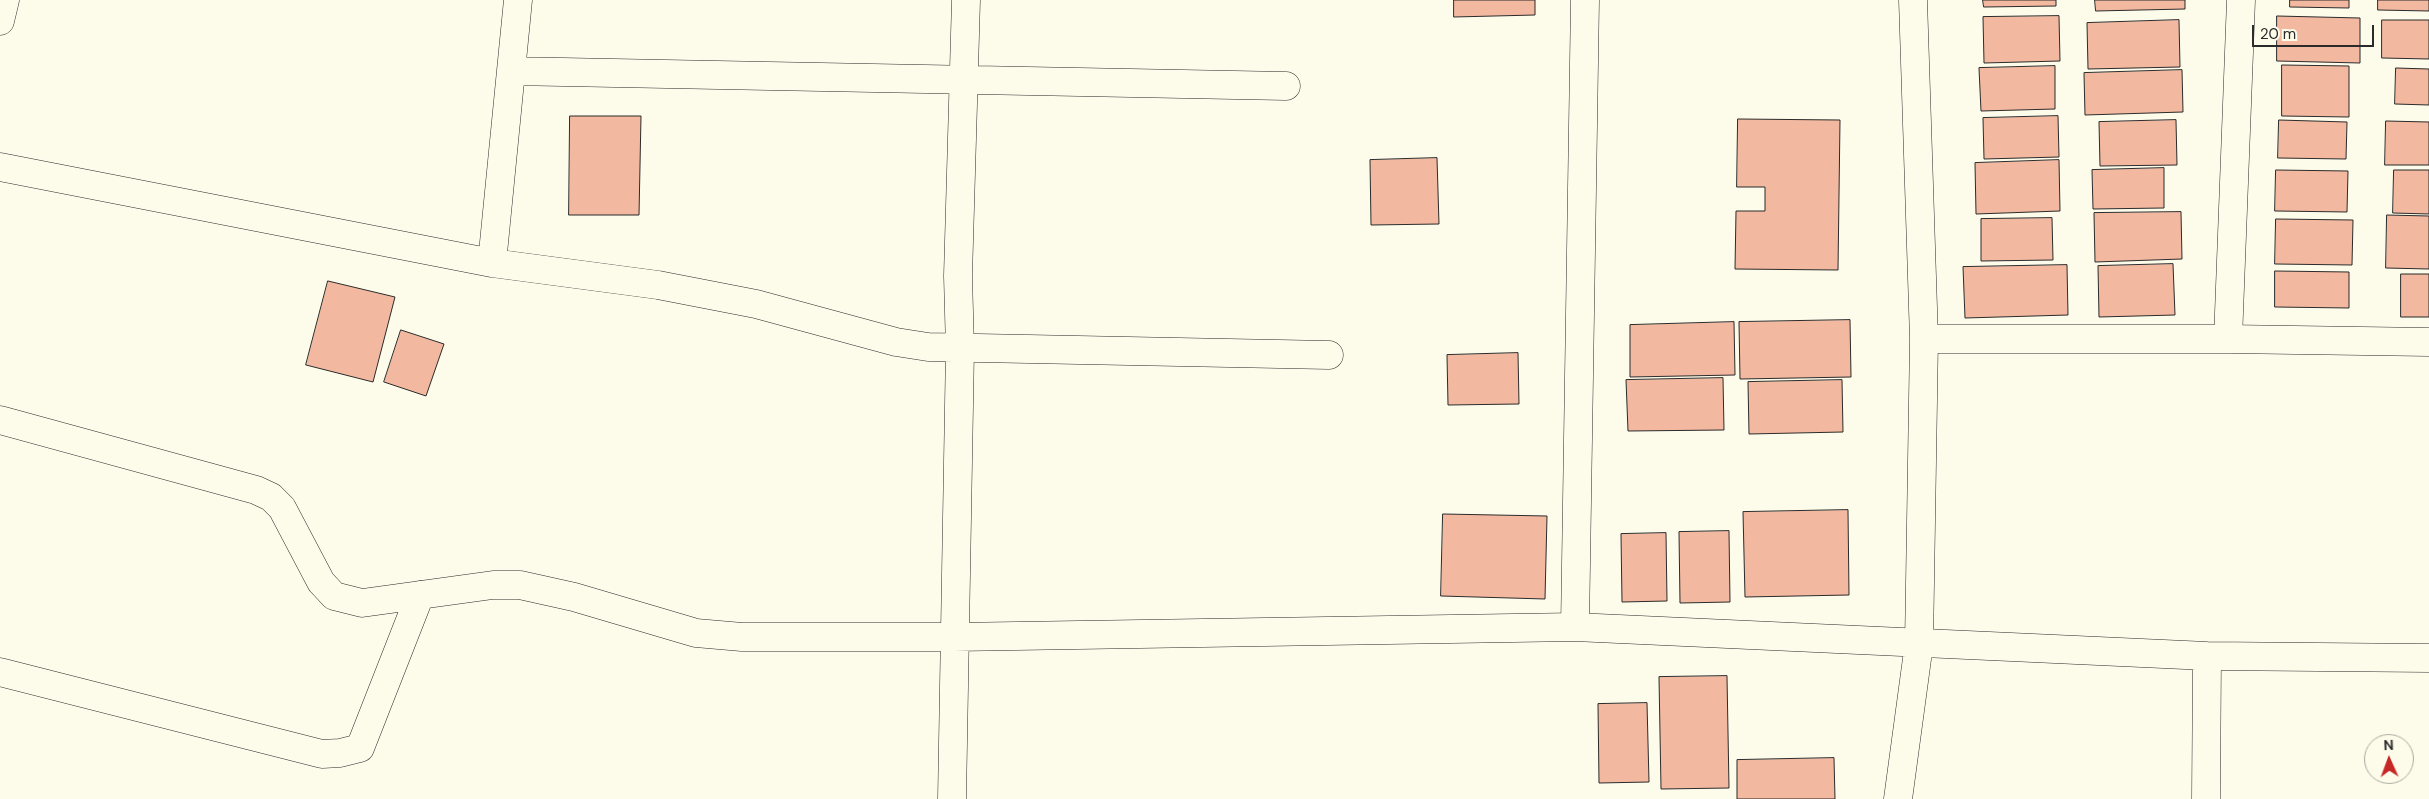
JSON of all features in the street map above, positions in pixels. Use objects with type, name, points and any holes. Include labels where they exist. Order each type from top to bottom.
[{"type":"street","points":[[0,21],[5,0]]},
{"type":"street","points":[[492,263],[518,0]]},
{"type":"street","points":[[952,799],[960,349],[958,276],[966,0]]},
{"type":"street","points":[[1575,627],[1585,0]]},
{"type":"street","points":[[1898,799],[1919,644],[1924,339],[1913,0]]},
{"type":"street","points":[[2228,339],[2241,0]]},
{"type":"street","points":[[511,72],[1286,86]]},
{"type":"street","points":[[0,167],[492,263],[658,285],[756,304],[896,342],[928,347],[1329,355]]},
{"type":"street","points":[[1924,339],[2228,339],[2429,342]]},
{"type":"street","points":[[0,420],[256,490],[271,498],[282,508],[321,582],[334,596],[362,603],[493,585],[520,585],[574,597],[696,632],[742,637],[954,637],[1575,627],[2207,656],[2429,658]]},
{"type":"street","points":[[0,672],[322,754],[340,753],[360,748],[420,595]]},
{"type":"street","points":[[2206,799],[2207,656]]},
{"type":"building","points":[[1454,0],[1535,0],[1535,15],[1454,17]]},
{"type":"building","points":[[1983,0],[2056,0],[2056,6],[1984,7]]},
{"type":"building","points":[[2095,0],[2185,0],[2185,9],[2096,11]]},
{"type":"building","points":[[2290,0],[2349,0],[2349,8],[2290,7]]},
{"type":"building","points":[[2378,0],[2429,0],[2429,11],[2378,10]]},
{"type":"building","points":[[2059,16],[2060,61],[1984,63],[1983,17]]},
{"type":"building","points":[[2277,16],[2360,18],[2360,63],[2277,61]]},
{"type":"building","points":[[2179,20],[2180,67],[2088,69],[2087,23]]},
{"type":"building","points":[[2382,20],[2429,20],[2429,59],[2382,58]]},
{"type":"building","points":[[2282,65],[2349,66],[2349,117],[2282,116]]},
{"type":"building","points":[[2055,66],[2055,109],[1981,111],[1979,68]]},
{"type":"building","points":[[2396,68],[2429,69],[2429,105],[2395,104]]},
{"type":"building","points":[[2182,70],[2183,112],[2085,115],[2084,73]]},
{"type":"building","points":[[570,116],[641,116],[639,215],[569,215]]},
{"type":"building","points":[[2058,116],[2059,157],[1984,159],[1983,118]]},
{"type":"building","points":[[1738,119],[1840,120],[1838,270],[1735,269],[1736,211],[1765,211],[1765,187],[1737,187]]},
{"type":"building","points":[[2176,120],[2177,165],[2100,166],[2099,122]]},
{"type":"building","points":[[2279,120],[2347,122],[2346,159],[2278,158]]},
{"type":"building","points":[[2386,121],[2429,122],[2429,165],[2385,165]]},
{"type":"building","points":[[1437,158],[1439,224],[1371,225],[1370,160]]},
{"type":"building","points":[[2059,160],[2060,211],[1976,214],[1975,163]]},
{"type":"building","points":[[2164,168],[2164,208],[2093,209],[2092,170]]},
{"type":"building","points":[[2276,170],[2348,171],[2347,212],[2275,211]]},
{"type":"building","points":[[2394,170],[2429,170],[2429,214],[2393,213]]},
{"type":"building","points":[[2181,212],[2182,259],[2095,262],[2094,213]]},
{"type":"building","points":[[2387,215],[2429,216],[2429,269],[2386,268]]},
{"type":"building","points":[[2052,218],[2053,260],[1981,261],[1981,219]]},
{"type":"building","points":[[2276,219],[2353,220],[2352,265],[2275,264]]},
{"type":"building","points":[[2173,264],[2175,315],[2099,317],[2098,266]]},
{"type":"building","points":[[2067,265],[2068,315],[1965,318],[1963,267]]},
{"type":"building","points":[[2275,271],[2349,272],[2349,308],[2275,307]]},
{"type":"building","points":[[2401,274],[2429,274],[2429,317],[2401,317]]},
{"type":"building","points":[[328,281],[395,297],[373,382],[306,365]]},
{"type":"building","points":[[1850,320],[1851,377],[1740,379],[1739,322]]},
{"type":"building","points":[[1734,322],[1735,375],[1630,377],[1630,325]]},
{"type":"building","points":[[401,330],[444,344],[426,396],[384,382]]},
{"type":"building","points":[[1518,353],[1519,404],[1448,405],[1447,355]]},
{"type":"building","points":[[1723,378],[1724,430],[1628,431],[1626,380]]},
{"type":"building","points":[[1842,380],[1843,432],[1749,434],[1748,382]]},
{"type":"building","points":[[1848,510],[1849,595],[1745,597],[1743,512]]},
{"type":"building","points":[[1443,514],[1547,516],[1545,599],[1441,596]]},
{"type":"building","points":[[1729,531],[1730,602],[1680,603],[1679,532]]},
{"type":"building","points":[[1666,533],[1667,601],[1622,602],[1621,534]]},
{"type":"building","points":[[1727,676],[1729,788],[1661,789],[1659,677]]},
{"type":"building","points":[[1647,703],[1649,782],[1599,783],[1598,704]]},
{"type":"building","points":[[1834,758],[1835,799],[1737,799],[1737,760]]}]
